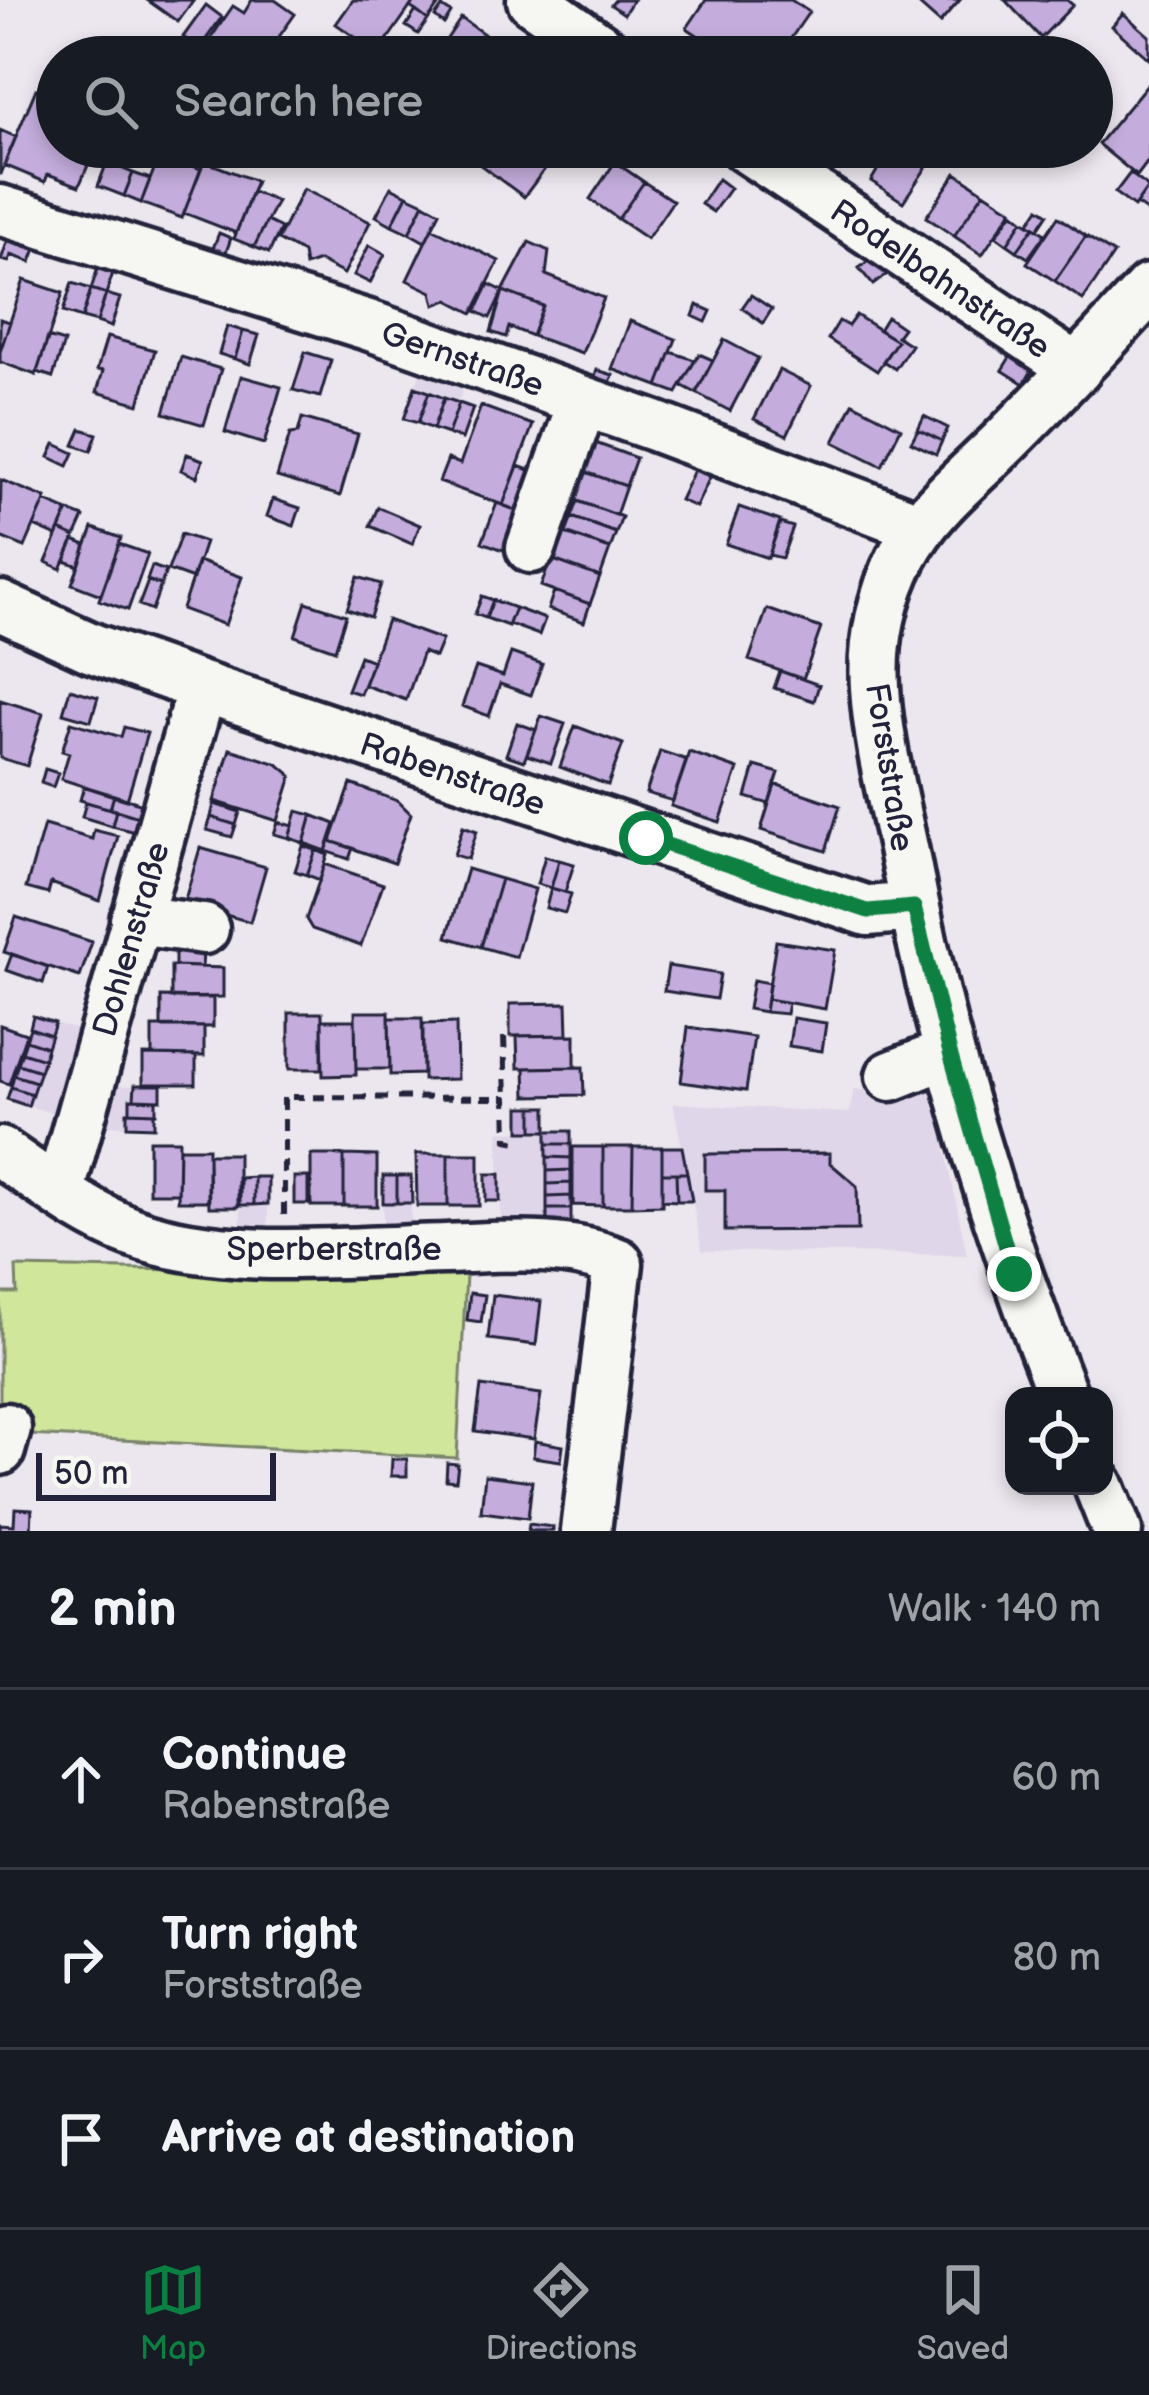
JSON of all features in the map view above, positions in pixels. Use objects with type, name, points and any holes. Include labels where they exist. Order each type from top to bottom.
[{"type":"street","points":[[532,0],[583,36]]},
{"type":"street","name":"Rodelbahnstraße","points":[[776,168],[1077,369]]},
{"type":"street","name":"Gernstraße","points":[[0,210],[368,326],[583,400],[920,526]]},
{"type":"street","name":"Forststraße","points":[[1059,1387],[1014,1274],[950,1053],[914,907],[874,684],[880,617],[903,555],[920,526],[1077,369],[1149,289]]},
{"type":"street","points":[[531,548],[583,400]]},
{"type":"street","name":"Rabenstraße","points":[[0,606],[92,648],[202,687],[868,911],[914,907]]},
{"type":"street","name":"Dohlenstraße","points":[[59,1192],[202,687]]},
{"type":"street","points":[[135,920],[204,929]]},
{"type":"street","points":[[892,1076],[950,1053]]},
{"type":"street","name":"Sperberstraße","points":[[0,1152],[133,1233],[171,1243],[285,1253],[521,1238],[590,1251],[617,1263],[586,1531]]},
{"type":"street","points":[[1103,1495],[1117,1531]]},
{"type":"path","points":[[504,1037],[507,1140],[523,1143]]},
{"type":"path","points":[[285,1253],[284,1097],[506,1098]]},
{"type":"shaded area","points":[[422,367],[465,382],[448,434],[404,419]]},
{"type":"shaded area","points":[[33,1016],[81,1031],[57,1115],[7,1099]]},
{"type":"shaded area","points":[[932,1084],[967,1255],[702,1251],[673,1103],[849,1113],[854,1089],[889,1093]]},
{"type":"shaded area","points":[[161,1085],[154,1127],[100,1125],[110,1086]]},
{"type":"shaded area","points":[[520,1107],[547,1107],[547,1131],[571,1131],[571,1223],[501,1222],[498,1132],[520,1131]]},
{"type":"shaded area","points":[[383,1176],[411,1176],[411,1233],[383,1234]]},
{"type":"shaded area","points":[[268,1177],[268,1230],[241,1231],[240,1178]]},
{"type":"green space","points":[[16,1267],[180,1270],[219,1278],[466,1274],[457,1458],[11,1434],[0,1420],[0,1293],[17,1293]]},
{"type":"building","points":[[147,0],[194,0],[178,22]]},
{"type":"building","points":[[252,0],[275,0],[295,14],[280,36],[212,36],[233,6],[244,13]]},
{"type":"building","points":[[353,0],[415,0],[390,36],[353,36],[336,24]]},
{"type":"building","points":[[415,0],[442,0],[428,20],[410,7]]},
{"type":"building","points":[[615,0],[633,0],[624,14],[611,5]]},
{"type":"building","points":[[706,0],[791,0],[809,12],[792,36],[699,36],[687,28]]},
{"type":"building","points":[[914,0],[960,0],[940,23]]},
{"type":"building","points":[[1005,0],[1067,0],[1073,5],[1039,36]]},
{"type":"building","points":[[206,5],[222,17],[208,36],[184,36]]},
{"type":"building","points":[[442,7],[451,13],[444,24],[435,17]]},
{"type":"building","points":[[416,11],[428,20],[418,34],[406,26]]},
{"type":"building","points":[[1123,13],[1149,36],[1149,59],[1112,26]]},
{"type":"building","points":[[461,18],[484,34],[483,36],[449,36]]},
{"type":"building","points":[[1149,82],[1149,160],[1137,176],[1113,156],[1113,126]]},
{"type":"building","points":[[36,89],[36,168],[87,168],[79,186],[48,174],[45,182],[4,165]]},
{"type":"building","points":[[0,130],[16,137],[1,174],[0,174]]},
{"type":"building","points":[[105,168],[133,173],[124,196],[98,186]]},
{"type":"building","points":[[155,168],[201,169],[182,218],[141,203]]},
{"type":"building","points":[[201,168],[222,168],[256,181],[236,233],[184,213]]},
{"type":"building","points":[[484,168],[546,168],[524,197]]},
{"type":"building","points":[[611,168],[624,168],[644,182],[618,219],[590,199]]},
{"type":"building","points":[[879,168],[926,168],[903,202],[871,181]]},
{"type":"building","points":[[133,173],[150,179],[141,203],[124,196]]},
{"type":"building","points":[[956,173],[984,192],[954,236],[926,217]]},
{"type":"building","points":[[1130,173],[1148,187],[1134,207],[1115,193]]},
{"type":"building","points":[[718,179],[730,188],[713,212],[701,204]]},
{"type":"building","points":[[644,182],[673,201],[647,239],[618,219]]},
{"type":"building","points":[[391,187],[407,195],[392,225],[376,216]]},
{"type":"building","points":[[1149,187],[1149,213],[1136,204]]},
{"type":"building","points":[[303,189],[370,222],[344,274],[319,261],[305,266],[303,253],[278,240]]},
{"type":"building","points":[[252,192],[277,201],[254,247],[234,239]]},
{"type":"building","points":[[984,192],[1012,210],[982,255],[954,236]]},
{"type":"building","points":[[407,195],[424,203],[409,233],[392,225]]},
{"type":"building","points":[[424,203],[440,212],[425,242],[409,233]]},
{"type":"building","points":[[1039,208],[1048,214],[1038,229],[1029,223]]},
{"type":"building","points":[[1013,212],[1023,220],[1007,244],[996,236]]},
{"type":"building","points":[[1058,217],[1086,236],[1055,281],[1027,263]]},
{"type":"building","points":[[1023,220],[1034,227],[1017,251],[1007,244]]},
{"type":"building","points":[[267,221],[281,228],[269,253],[254,247]]},
{"type":"building","points":[[1034,227],[1045,234],[1028,258],[1017,251]]},
{"type":"building","points":[[432,228],[499,261],[473,313],[448,300],[435,305],[432,292],[407,280]]},
{"type":"building","points":[[219,233],[231,238],[223,261],[210,256]]},
{"type":"building","points":[[1086,236],[1114,254],[1083,300],[1055,281]]},
{"type":"building","points":[[9,237],[37,246],[31,262],[11,255],[9,262],[1,260]]},
{"type":"building","points":[[529,242],[549,251],[546,275],[604,298],[582,353],[532,336],[543,306],[503,291]]},
{"type":"building","points":[[369,245],[385,254],[370,283],[354,275]]},
{"type":"building","points":[[876,255],[890,272],[873,285],[859,268]]},
{"type":"building","points":[[99,265],[114,270],[106,294],[91,289]]},
{"type":"building","points":[[24,280],[63,293],[36,375],[0,362]]},
{"type":"building","points":[[72,283],[91,289],[82,318],[63,312]]},
{"type":"building","points":[[489,284],[503,291],[490,318],[476,311]]},
{"type":"building","points":[[91,289],[106,294],[97,322],[82,318]]},
{"type":"building","points":[[503,291],[543,306],[532,336],[509,327],[506,337],[491,332]]},
{"type":"building","points":[[106,294],[120,298],[111,327],[97,322]]},
{"type":"building","points":[[751,295],[772,309],[763,323],[742,308]]},
{"type":"building","points":[[697,305],[711,311],[706,322],[693,316]]},
{"type":"building","points":[[856,315],[897,341],[877,371],[828,339],[839,321],[848,326]]},
{"type":"building","points":[[887,317],[903,328],[897,336],[911,345],[895,369],[883,361],[897,341],[879,330]]},
{"type":"building","points":[[0,319],[10,322],[0,352]]},
{"type":"building","points":[[630,321],[676,339],[658,386],[612,369]]},
{"type":"building","points":[[227,326],[243,331],[235,359],[219,354]]},
{"type":"building","points":[[243,331],[259,335],[250,364],[235,359]]},
{"type":"building","points":[[48,337],[64,342],[53,377],[37,372]]},
{"type":"building","points":[[107,337],[155,350],[139,404],[97,392],[103,371],[97,370]]},
{"type":"building","points":[[724,340],[758,358],[730,411],[696,393]]},
{"type":"building","points":[[305,352],[331,360],[320,397],[293,390]]},
{"type":"building","points":[[671,352],[695,360],[677,393],[658,386]]},
{"type":"building","points":[[699,354],[713,360],[696,393],[681,385]]},
{"type":"building","points":[[1012,354],[1034,367],[1024,384],[1002,370]]},
{"type":"building","points":[[181,357],[221,369],[204,425],[164,413]]},
{"type":"building","points":[[597,370],[613,375],[608,387],[593,381]]},
{"type":"building","points":[[779,370],[811,386],[787,435],[754,419]]},
{"type":"building","points":[[241,376],[281,387],[264,444],[225,432]]},
{"type":"building","points":[[415,387],[429,392],[418,423],[404,419]]},
{"type":"building","points":[[429,392],[444,398],[433,429],[418,423]]},
{"type":"building","points":[[444,398],[459,403],[448,434],[433,429]]},
{"type":"building","points":[[459,403],[473,408],[462,439],[448,434]]},
{"type":"building","points":[[853,403],[901,428],[882,466],[834,442]]},
{"type":"building","points":[[481,406],[533,425],[503,505],[439,482],[448,459],[460,464]]},
{"type":"building","points":[[924,416],[948,428],[942,441],[918,429]]},
{"type":"building","points":[[302,418],[358,434],[340,496],[277,477],[290,434],[298,433]]},
{"type":"building","points":[[81,429],[97,434],[91,451],[74,445]]},
{"type":"building","points":[[918,429],[942,441],[936,454],[911,442]]},
{"type":"building","points":[[582,438],[636,458],[626,486],[571,467]]},
{"type":"building","points":[[55,444],[74,453],[68,466],[49,457]]},
{"type":"building","points":[[187,454],[203,460],[197,477],[181,470]]},
{"type":"building","points":[[518,466],[543,475],[528,515],[503,505]]},
{"type":"building","points":[[696,466],[712,473],[696,507],[680,500]]},
{"type":"building","points":[[571,467],[626,486],[616,515],[561,495]]},
{"type":"building","points":[[1,480],[46,498],[25,547],[0,537]]},
{"type":"building","points":[[273,499],[300,508],[294,526],[267,516]]},
{"type":"building","points":[[45,501],[68,511],[57,536],[34,526]]},
{"type":"building","points":[[578,501],[622,517],[616,533],[572,517]]},
{"type":"building","points":[[497,503],[528,515],[514,554],[482,542]]},
{"type":"building","points":[[378,507],[420,525],[412,544],[370,526]]},
{"type":"building","points":[[739,507],[780,521],[768,558],[726,544]]},
{"type":"building","points":[[68,511],[84,517],[75,537],[60,530]]},
{"type":"building","points":[[572,517],[616,533],[610,549],[566,533]]},
{"type":"building","points":[[780,523],[793,527],[782,558],[769,555]]},
{"type":"building","points":[[93,528],[121,538],[101,595],[72,584]]},
{"type":"building","points":[[60,530],[75,537],[61,569],[46,562]]},
{"type":"building","points":[[560,532],[610,549],[600,577],[551,559]]},
{"type":"building","points":[[181,534],[205,542],[193,579],[168,570]]},
{"type":"building","points":[[74,540],[86,545],[79,566],[65,561]]},
{"type":"building","points":[[119,544],[148,554],[128,610],[99,600]]},
{"type":"building","points":[[551,559],[600,577],[590,604],[541,586]]},
{"type":"building","points":[[198,561],[242,577],[225,625],[182,609]]},
{"type":"building","points":[[152,566],[166,571],[161,585],[147,580]]},
{"type":"building","points":[[358,577],[381,584],[370,617],[347,609]]},
{"type":"building","points":[[148,581],[161,585],[152,610],[139,605]]},
{"type":"building","points":[[554,591],[590,604],[584,622],[548,609]]},
{"type":"building","points":[[482,596],[493,600],[486,618],[475,614]]},
{"type":"building","points":[[493,600],[515,608],[508,626],[486,618]]},
{"type":"building","points":[[306,602],[346,615],[335,650],[295,636]]},
{"type":"building","points":[[515,608],[545,619],[539,635],[509,624]]},
{"type":"building","points":[[767,609],[821,628],[803,679],[749,660]]},
{"type":"building","points":[[387,620],[442,640],[435,657],[423,652],[406,700],[364,685]]},
{"type":"building","points":[[511,653],[542,664],[531,695],[500,684],[489,716],[462,706],[476,667],[503,676]]},
{"type":"building","points":[[360,656],[373,661],[360,694],[347,690]]},
{"type":"building","points":[[780,671],[819,685],[814,701],[774,688]]},
{"type":"building","points":[[70,689],[98,697],[91,721],[63,713]]},
{"type":"building","points":[[0,700],[43,713],[27,766],[0,758]]},
{"type":"building","points":[[541,716],[565,724],[551,763],[527,755]]},
{"type":"building","points":[[71,722],[121,737],[124,727],[147,733],[127,800],[61,779],[69,753],[62,751]]},
{"type":"building","points":[[517,723],[536,730],[524,761],[506,755]]},
{"type":"building","points":[[575,726],[623,744],[608,785],[560,767]]},
{"type":"building","points":[[230,749],[278,764],[292,776],[278,821],[214,801]]},
{"type":"building","points":[[660,751],[687,760],[673,801],[646,793]]},
{"type":"building","points":[[689,752],[738,769],[720,822],[671,806]]},
{"type":"building","points":[[755,766],[779,773],[769,804],[746,797]]},
{"type":"building","points":[[45,769],[58,773],[53,787],[41,783]]},
{"type":"building","points":[[351,784],[398,801],[411,814],[394,863],[331,841]]},
{"type":"building","points":[[775,784],[840,806],[826,851],[761,830]]},
{"type":"building","points":[[84,786],[114,795],[110,809],[80,800]]},
{"type":"building","points":[[114,795],[143,804],[139,817],[110,809]]},
{"type":"building","points":[[86,802],[116,810],[112,826],[82,817]]},
{"type":"building","points":[[214,804],[240,812],[236,825],[211,817]]},
{"type":"building","points":[[116,810],[139,817],[135,832],[112,826]]},
{"type":"building","points":[[297,811],[312,815],[304,843],[289,838]]},
{"type":"building","points":[[312,815],[335,824],[326,851],[304,843]]},
{"type":"building","points":[[211,817],[236,825],[232,837],[207,830]]},
{"type":"building","points":[[278,822],[293,826],[289,838],[274,834]]},
{"type":"building","points":[[44,825],[92,839],[94,830],[118,836],[100,901],[51,883],[48,894],[26,888]]},
{"type":"building","points":[[463,826],[477,831],[468,859],[454,855]]},
{"type":"building","points":[[330,841],[353,848],[349,859],[326,851]]},
{"type":"building","points":[[303,846],[316,850],[307,875],[295,871]]},
{"type":"building","points":[[200,848],[266,867],[250,922],[184,903]]},
{"type":"building","points":[[316,850],[328,855],[320,880],[307,875]]},
{"type":"building","points":[[545,856],[559,860],[551,888],[537,884]]},
{"type":"building","points":[[559,860],[574,864],[565,892],[551,888]]},
{"type":"building","points":[[325,864],[383,884],[361,946],[312,929],[306,919]]},
{"type":"building","points":[[467,869],[501,879],[481,947],[447,937]]},
{"type":"building","points":[[501,879],[535,889],[516,957],[481,947]]},
{"type":"building","points":[[551,888],[571,894],[565,913],[546,908]]},
{"type":"building","points":[[16,917],[92,942],[80,977],[4,952]]},
{"type":"building","points":[[776,941],[835,950],[825,1009],[767,999]]},
{"type":"building","points":[[175,952],[203,952],[202,967],[175,966]]},
{"type":"building","points":[[12,954],[48,967],[43,983],[6,970]]},
{"type":"building","points":[[171,966],[223,968],[223,997],[171,998]]},
{"type":"building","points":[[668,966],[720,974],[716,999],[664,991]]},
{"type":"building","points":[[753,980],[769,983],[765,1012],[748,1009]]},
{"type":"building","points":[[161,997],[213,998],[213,1027],[161,1026]]},
{"type":"building","points":[[767,999],[788,1003],[786,1014],[765,1012]]},
{"type":"building","points":[[567,1003],[568,1035],[510,1036],[510,1004]]},
{"type":"building","points":[[355,1012],[389,1012],[390,1069],[356,1069]]},
{"type":"building","points":[[289,1013],[322,1013],[322,1069],[289,1069]]},
{"type":"building","points":[[33,1016],[55,1023],[51,1035],[30,1028]]},
{"type":"building","points":[[389,1018],[422,1018],[423,1074],[390,1075]]},
{"type":"building","points":[[793,1018],[826,1023],[822,1051],[789,1046]]},
{"type":"building","points":[[322,1020],[355,1020],[356,1075],[323,1076]]},
{"type":"building","points":[[456,1023],[457,1079],[423,1080],[423,1024]]},
{"type":"building","points":[[0,1025],[26,1034],[9,1084],[0,1081]]},
{"type":"building","points":[[152,1027],[204,1027],[204,1056],[152,1055]]},
{"type":"building","points":[[688,1027],[754,1037],[746,1091],[681,1082]]},
{"type":"building","points":[[30,1028],[51,1035],[47,1047],[26,1040]]},
{"type":"building","points":[[575,1035],[575,1067],[518,1068],[517,1036]]},
{"type":"building","points":[[26,1040],[47,1047],[44,1059],[22,1052]]},
{"type":"building","points":[[22,1052],[44,1059],[40,1071],[18,1064]]},
{"type":"building","points":[[143,1055],[196,1056],[196,1084],[143,1084]]},
{"type":"building","points":[[18,1064],[40,1071],[36,1082],[14,1075]]},
{"type":"building","points":[[583,1067],[584,1095],[526,1096],[525,1068]]},
{"type":"building","points":[[14,1075],[36,1082],[32,1094],[11,1087]]},
{"type":"building","points":[[135,1085],[161,1085],[161,1100],[134,1099]]},
{"type":"building","points":[[11,1087],[32,1094],[28,1106],[7,1099]]},
{"type":"building","points":[[130,1099],[156,1100],[156,1113],[130,1112]]},
{"type":"building","points":[[520,1107],[533,1107],[533,1131],[520,1131]]},
{"type":"building","points":[[533,1107],[547,1107],[547,1131],[533,1131]]},
{"type":"building","points":[[127,1112],[154,1113],[154,1127],[127,1126]]},
{"type":"building","points":[[547,1131],[571,1131],[571,1144],[547,1144]]},
{"type":"building","points":[[149,1140],[179,1140],[178,1193],[149,1193]]},
{"type":"building","points":[[547,1144],[571,1144],[571,1158],[547,1157]]},
{"type":"building","points":[[573,1147],[603,1147],[603,1206],[573,1205]]},
{"type":"building","points":[[603,1147],[633,1147],[632,1206],[603,1206]]},
{"type":"building","points":[[633,1147],[662,1147],[662,1205],[632,1206]]},
{"type":"building","points":[[662,1147],[682,1147],[687,1173],[662,1173]]},
{"type":"building","points":[[179,1148],[208,1148],[208,1201],[178,1201]]},
{"type":"building","points":[[830,1153],[830,1163],[857,1186],[858,1230],[725,1231],[725,1190],[705,1190],[705,1154]]},
{"type":"building","points":[[208,1154],[238,1154],[238,1207],[209,1207]]},
{"type":"building","points":[[416,1154],[448,1154],[448,1206],[417,1206]]},
{"type":"building","points":[[448,1154],[479,1154],[479,1206],[448,1206]]},
{"type":"building","points":[[311,1155],[344,1155],[344,1206],[311,1206]]},
{"type":"building","points":[[344,1155],[377,1156],[377,1206],[344,1206]]},
{"type":"building","points":[[547,1157],[571,1158],[571,1170],[547,1171]]},
{"type":"building","points":[[571,1170],[571,1183],[547,1184],[547,1171]]},
{"type":"building","points":[[662,1173],[676,1173],[677,1201],[662,1200]]},
{"type":"building","points":[[676,1173],[687,1173],[692,1201],[677,1201]]},
{"type":"building","points":[[486,1174],[500,1174],[500,1201],[486,1201]]},
{"type":"building","points":[[383,1176],[397,1176],[397,1203],[383,1203]]},
{"type":"building","points":[[397,1176],[411,1176],[412,1203],[397,1203]]},
{"type":"building","points":[[254,1177],[254,1205],[240,1205],[240,1178]]},
{"type":"building","points":[[254,1177],[268,1177],[268,1204],[254,1205]]},
{"type":"building","points":[[294,1177],[308,1177],[308,1204],[294,1204]]},
{"type":"building","points":[[571,1183],[571,1196],[547,1197],[547,1184]]},
{"type":"building","points":[[571,1196],[571,1209],[547,1209],[547,1197]]},
{"type":"building","points":[[547,1209],[571,1209],[571,1223],[547,1222]]},
{"type":"building","points":[[470,1293],[485,1295],[481,1322],[467,1320]]},
{"type":"building","points":[[493,1295],[541,1301],[536,1345],[488,1339]]},
{"type":"building","points":[[481,1386],[541,1394],[534,1439],[475,1431]]},
{"type":"building","points":[[535,1441],[563,1446],[561,1461],[533,1457]]},
{"type":"building","points":[[392,1459],[407,1459],[407,1476],[391,1476]]},
{"type":"building","points":[[447,1463],[458,1464],[456,1481],[446,1480]]},
{"type":"building","points":[[485,1475],[532,1481],[528,1518],[481,1512]]},
{"type":"building","points":[[15,1508],[32,1509],[31,1531],[0,1531],[0,1524],[14,1525]]},
{"type":"building","points":[[529,1524],[553,1527],[553,1531],[528,1531]]},
{"type":"route","points":[[646,838],[868,911],[914,907],[977,1153],[1014,1274]]}]
